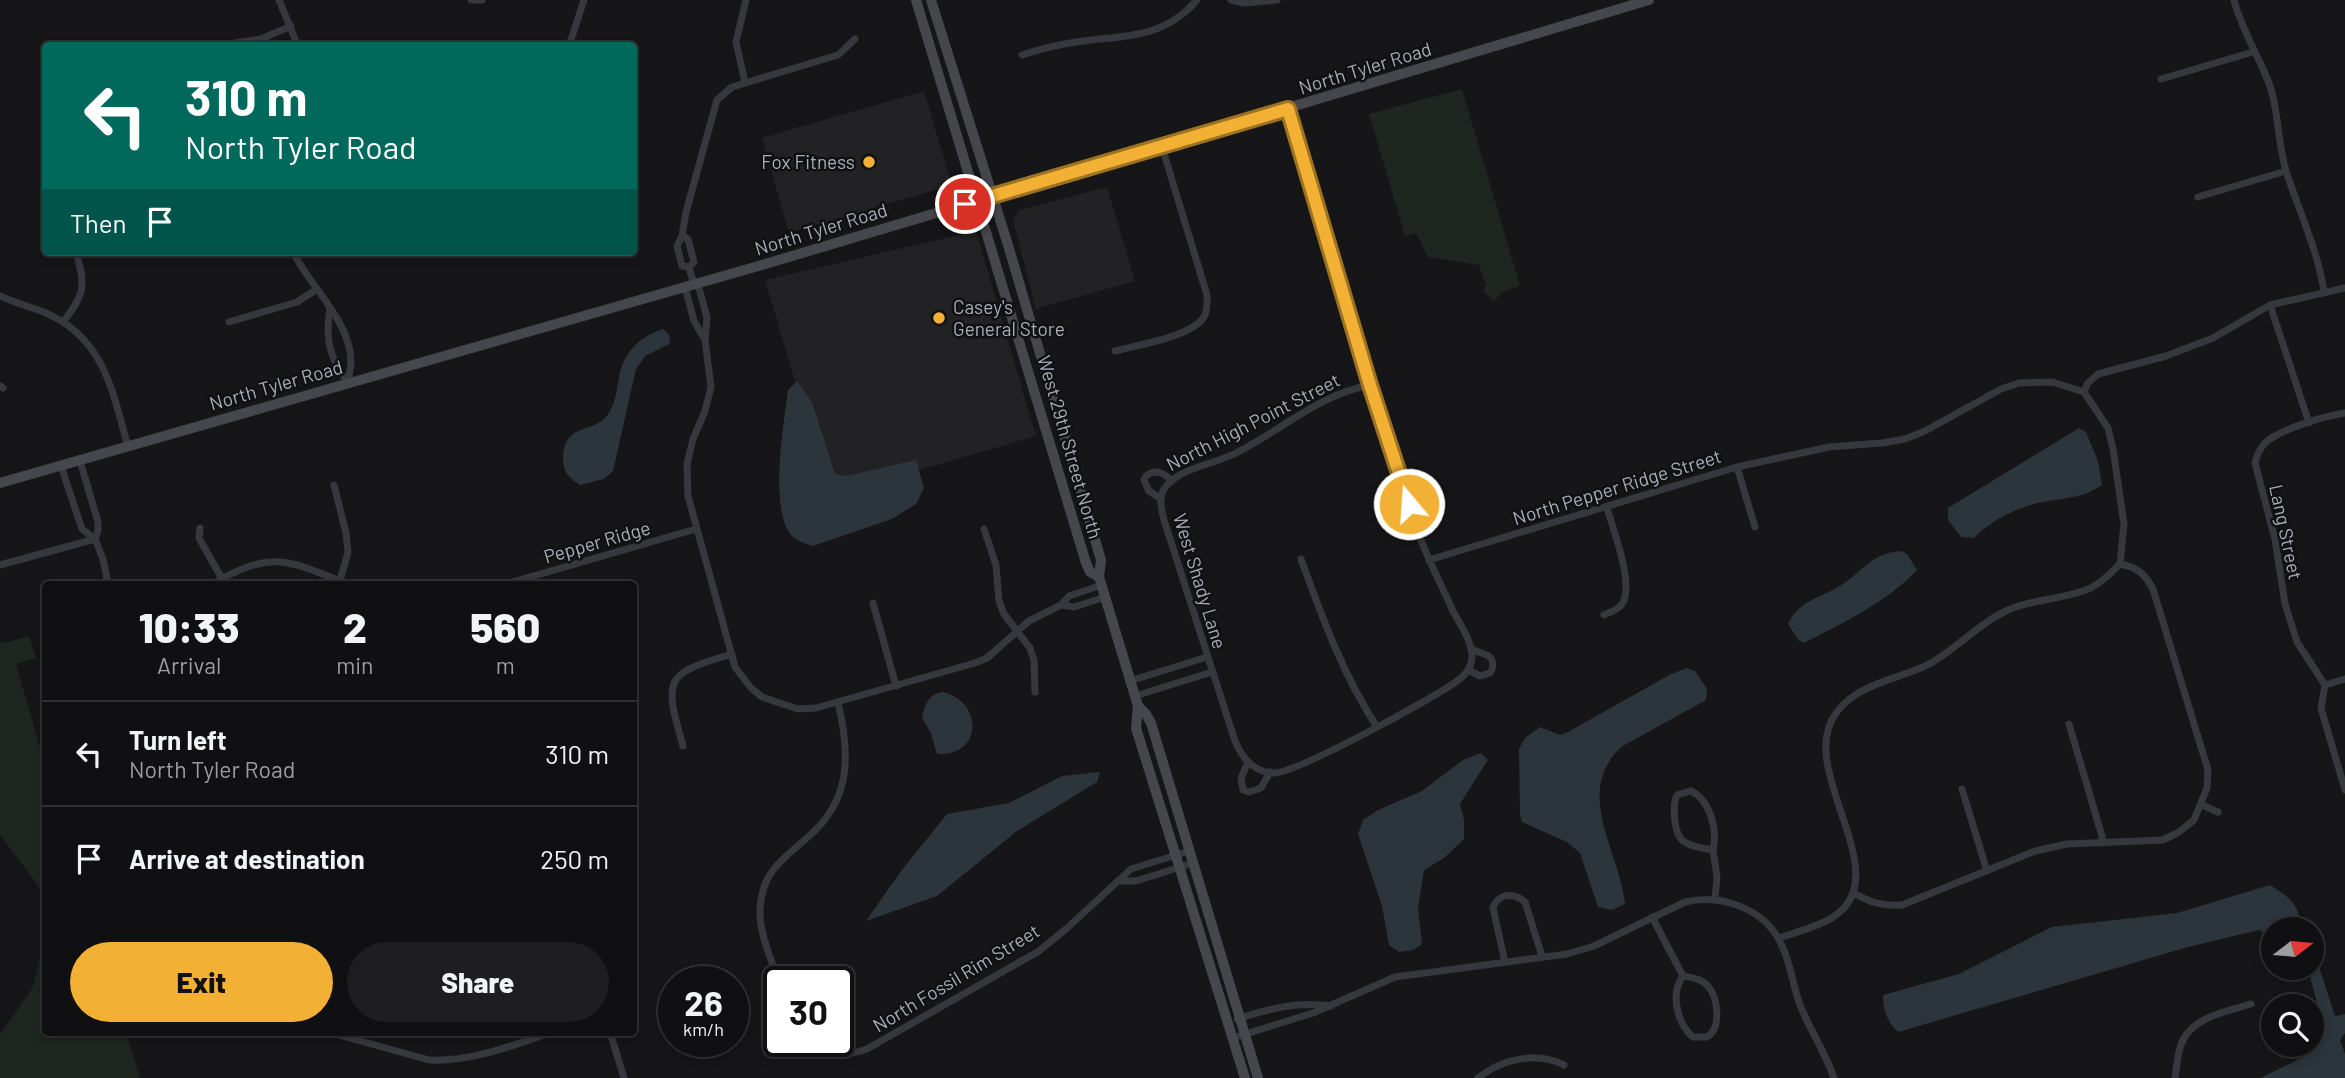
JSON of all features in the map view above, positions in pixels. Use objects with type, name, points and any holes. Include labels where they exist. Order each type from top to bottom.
[{"type":"main road","name":"West 29th Street North","points":[[916,0],[1086,563],[1090,572],[1100,581]]},
{"type":"main road","name":"West 29th Street North","points":[[931,0],[1101,561],[1100,581],[1136,701],[1136,728],[1245,1078]]},
{"type":"main road","name":"North Tyler Road","points":[[0,483],[692,285],[1288,109],[1621,4],[1650,0]]},
{"type":"main road","points":[[1031,377],[1044,373]]},
{"type":"main road","name":"West 29th Street North","points":[[1136,701],[1151,723],[1258,1078]]},
{"type":"street","points":[[279,0],[297,42]]},
{"type":"street","points":[[471,0],[482,0]]},
{"type":"street","points":[[570,42],[584,0]]},
{"type":"street","points":[[745,82],[736,34],[746,0]]},
{"type":"street","points":[[1022,55],[1053,46],[1149,33],[1189,10],[1197,0]]},
{"type":"street","points":[[1231,0],[1245,3],[1277,0]]},
{"type":"street","points":[[2234,0],[2270,89],[2286,171],[2308,228],[2324,291]]},
{"type":"street","points":[[242,42],[261,39],[291,26]]},
{"type":"street","points":[[690,267],[682,266],[677,246],[682,236],[686,212],[717,100],[732,87],[745,82],[838,55],[855,39]]},
{"type":"street","points":[[2161,79],[2253,52]]},
{"type":"street","points":[[1136,701],[1212,671],[1235,741],[1248,762],[1270,772],[1282,772],[1377,727],[1457,682],[1468,670],[1471,662],[1471,649],[1429,560],[1370,385],[1288,109]]},
{"type":"street","points":[[1115,351],[1192,328],[1203,318],[1207,307],[1207,295],[1162,146]]},
{"type":"street","points":[[2199,197],[2286,171]]},
{"type":"street","points":[[682,236],[688,239],[694,262],[690,267],[694,321],[705,340]]},
{"type":"street","points":[[63,322],[82,295],[83,273],[77,256]]},
{"type":"street","points":[[295,256],[342,327],[351,360],[348,383]]},
{"type":"street","points":[[692,285],[707,318],[705,340],[711,387],[687,464],[688,496],[735,667],[751,688],[762,697],[798,709],[816,708],[987,658],[1018,629],[1061,605],[1069,596],[1100,581]]},
{"type":"street","points":[[1779,938],[1832,918],[1854,893],[1854,861],[1828,765],[1825,744],[1828,729],[1836,713],[1851,697],[1925,666],[2004,611],[2085,590],[2109,575],[2120,564],[2124,524],[2113,449],[2108,428],[2084,393],[2088,383],[2098,374],[2166,356],[2213,338],[2270,305],[2345,288]]},
{"type":"street","points":[[229,322],[297,302],[317,289]]},
{"type":"street","points":[[0,296],[63,322],[79,334],[98,356],[111,386],[128,447]]},
{"type":"street","points":[[2270,305],[2309,423]]},
{"type":"street","points":[[330,307],[329,344],[335,365],[348,383]]},
{"type":"street","name":"North Pepper Ridge Street","points":[[1429,560],[1737,467],[1829,447],[1905,439],[1925,431],[2001,389],[2019,383],[2052,382],[2084,393]]},
{"type":"street","name":"North High Point Street","points":[[1161,499],[1163,490],[1181,474],[1236,453],[1318,402],[1350,389],[1370,385]]},
{"type":"street","name":"Lang Street","points":[[2325,685],[2297,642],[2289,617],[2275,539],[2255,463],[2257,453],[2273,437],[2345,413]]},
{"type":"street","points":[[80,461],[98,522],[95,539]]},
{"type":"street","points":[[61,466],[82,529],[95,539],[107,581]]},
{"type":"street","points":[[1737,467],[1755,527]]},
{"type":"street","name":"West Shady Lane","points":[[1172,481],[1160,472],[1146,476],[1144,480],[1149,491],[1161,499],[1164,520],[1212,671]]},
{"type":"street","points":[[334,485],[346,533],[348,552],[344,581]]},
{"type":"street","points":[[1604,615],[1623,603],[1626,593],[1626,576],[1607,508]]},
{"type":"street","points":[[200,527],[199,538],[222,581]]},
{"type":"street","name":"Pepper Ridge","points":[[516,581],[696,529]]},
{"type":"street","points":[[984,529],[996,565],[999,601],[1004,614],[1030,648],[1034,660],[1035,692]]},
{"type":"street","points":[[0,565],[95,539]]},
{"type":"street","points":[[1301,559],[1343,666],[1377,727]]},
{"type":"street","points":[[224,581],[247,566],[266,561],[281,561],[338,581]]},
{"type":"street","points":[[1854,893],[1868,902],[1884,906],[1902,905],[2035,851],[2067,844],[2163,840],[2194,820],[2207,788],[2208,770],[2157,600],[2146,576],[2133,566],[2120,564]]},
{"type":"street","points":[[1061,605],[1074,607],[1105,597]]},
{"type":"street","points":[[873,603],[896,685]]},
{"type":"street","points":[[1468,670],[1480,676],[1490,673],[1493,664],[1489,656],[1471,649]]},
{"type":"street","points":[[683,746],[671,703],[671,691],[676,679],[692,666],[732,654]]},
{"type":"street","points":[[1130,681],[1207,657]]},
{"type":"street","points":[[2345,679],[2325,685],[2321,708],[2345,790]]},
{"type":"street","points":[[774,966],[762,931],[760,910],[763,890],[784,855],[810,835],[826,818],[838,797],[846,769],[846,735],[838,702]]},
{"type":"street","points":[[2069,724],[2104,843]]},
{"type":"street","points":[[1248,762],[1241,778],[1243,790],[1249,792],[1261,788],[1270,772]]},
{"type":"street","points":[[1962,789],[1987,871]]},
{"type":"street","points":[[1713,850],[1681,840],[1674,813],[1676,796],[1691,791],[1701,796],[1706,804],[1715,841],[1715,899]]},
{"type":"street","points":[[2202,804],[2218,812]]},
{"type":"street","name":"North Fossil Rim Street","points":[[854,1053],[866,1049],[1039,951],[1131,869],[1189,850]]},
{"type":"street","points":[[1148,863],[1152,876]]},
{"type":"street","points":[[1118,881],[1136,881],[1193,863]]},
{"type":"street","points":[[1506,962],[1493,908],[1495,901],[1510,894],[1519,896],[1524,902],[1542,956]]},
{"type":"street","points":[[1233,1038],[1332,1006],[1395,977],[1567,954],[1594,946],[1685,902],[1700,898],[1731,902],[1747,909],[1765,921],[1779,938],[1801,1008],[1834,1078]]},
{"type":"street","points":[[1652,917],[1683,976],[1702,981],[1711,991],[1717,1021],[1716,1028],[1707,1037],[1693,1037],[1683,1026],[1676,997],[1678,982],[1683,976]]},
{"type":"street","points":[[1228,1022],[1291,1004],[1332,1006]]},
{"type":"street","points":[[2175,1078],[2180,1046],[2190,1030],[2214,1015],[2251,1004]]},
{"type":"street","points":[[342,1036],[429,1060],[473,1057],[541,1036]]},
{"type":"street","points":[[611,1036],[624,1078]]},
{"type":"street","points":[[1478,1078],[1490,1068],[1527,1058],[1546,1057],[1564,1065]]},
{"type":"shaded area","points":[[1462,89],[1520,286],[1504,292],[1493,301],[1483,291],[1486,285],[1479,265],[1428,257],[1416,233],[1405,236],[1369,114]]},
{"type":"shaded area","points":[[924,91],[952,185],[789,233],[762,138]]},
{"type":"shaded area","points":[[1107,187],[1135,281],[1036,309],[1013,221],[1019,210]]},
{"type":"shaded area","points":[[976,231],[1036,436],[829,496],[765,280]]},
{"type":"shaded area","points":[[663,329],[670,336],[669,344],[645,356],[636,369],[613,471],[604,479],[580,485],[565,471],[563,460],[566,443],[572,435],[603,420],[614,402],[621,369],[628,354],[647,336]]},
{"type":"shaded area","points":[[797,381],[812,402],[835,474],[846,476],[916,460],[924,488],[916,504],[892,519],[813,546],[793,537],[785,525],[779,489],[788,390]]},
{"type":"shaded area","points":[[2079,428],[2086,432],[2098,461],[2102,485],[2082,495],[2018,509],[1998,519],[1974,538],[1961,537],[1948,520],[1948,508]]},
{"type":"shaded area","points":[[1900,551],[1907,554],[1917,570],[1905,582],[1849,619],[1804,643],[1799,641],[1788,624],[1798,610],[1848,581],[1873,560]]},
{"type":"shaded area","points":[[29,636],[36,658],[16,664],[42,755],[42,900],[35,881],[0,835],[0,641],[5,643]]},
{"type":"shaded area","points":[[1687,668],[1695,671],[1707,689],[1706,700],[1621,747],[1607,765],[1601,784],[1600,803],[1625,904],[1612,910],[1598,907],[1580,853],[1567,842],[1522,822],[1519,749],[1525,738],[1540,727],[1560,735],[1568,732],[1671,674]]},
{"type":"shaded area","points":[[942,692],[965,705],[971,716],[972,727],[970,738],[963,747],[952,753],[937,754],[931,733],[922,718],[928,701]]},
{"type":"shaded area","points":[[1481,753],[1488,760],[1460,804],[1464,820],[1464,839],[1444,858],[1424,870],[1418,909],[1422,944],[1413,950],[1399,952],[1389,945],[1382,906],[1358,834],[1363,820],[1378,810],[1422,791],[1463,760]]},
{"type":"shaded area","points":[[1100,772],[1097,782],[1017,831],[937,896],[866,921],[901,871],[947,814],[1009,803],[1062,776]]},
{"type":"shaded area","points":[[2270,885],[2294,904],[2299,917],[2261,917],[2261,931],[2188,947],[1898,1032],[1886,1015],[1883,995],[1959,974],[2052,927],[2177,913]]},
{"type":"shaded area","points":[[42,950],[42,1036],[127,1036],[140,1078],[0,1078],[0,1035],[33,987]]},
{"type":"shaded area","points":[[2311,980],[2323,980],[2335,1016],[2345,1014],[2345,1033],[2340,1040],[2345,1054],[2345,1078],[2260,1078],[2304,1057],[2324,1057],[2324,994],[2315,994]]},
{"type":"place","name":"Fox Fitness","points":[[869,162]]},
{"type":"place","name":"Casey's General Store","points":[[939,318]]},
{"type":"route","points":[[965,204],[1288,109],[1370,385],[1409,504]]}]
